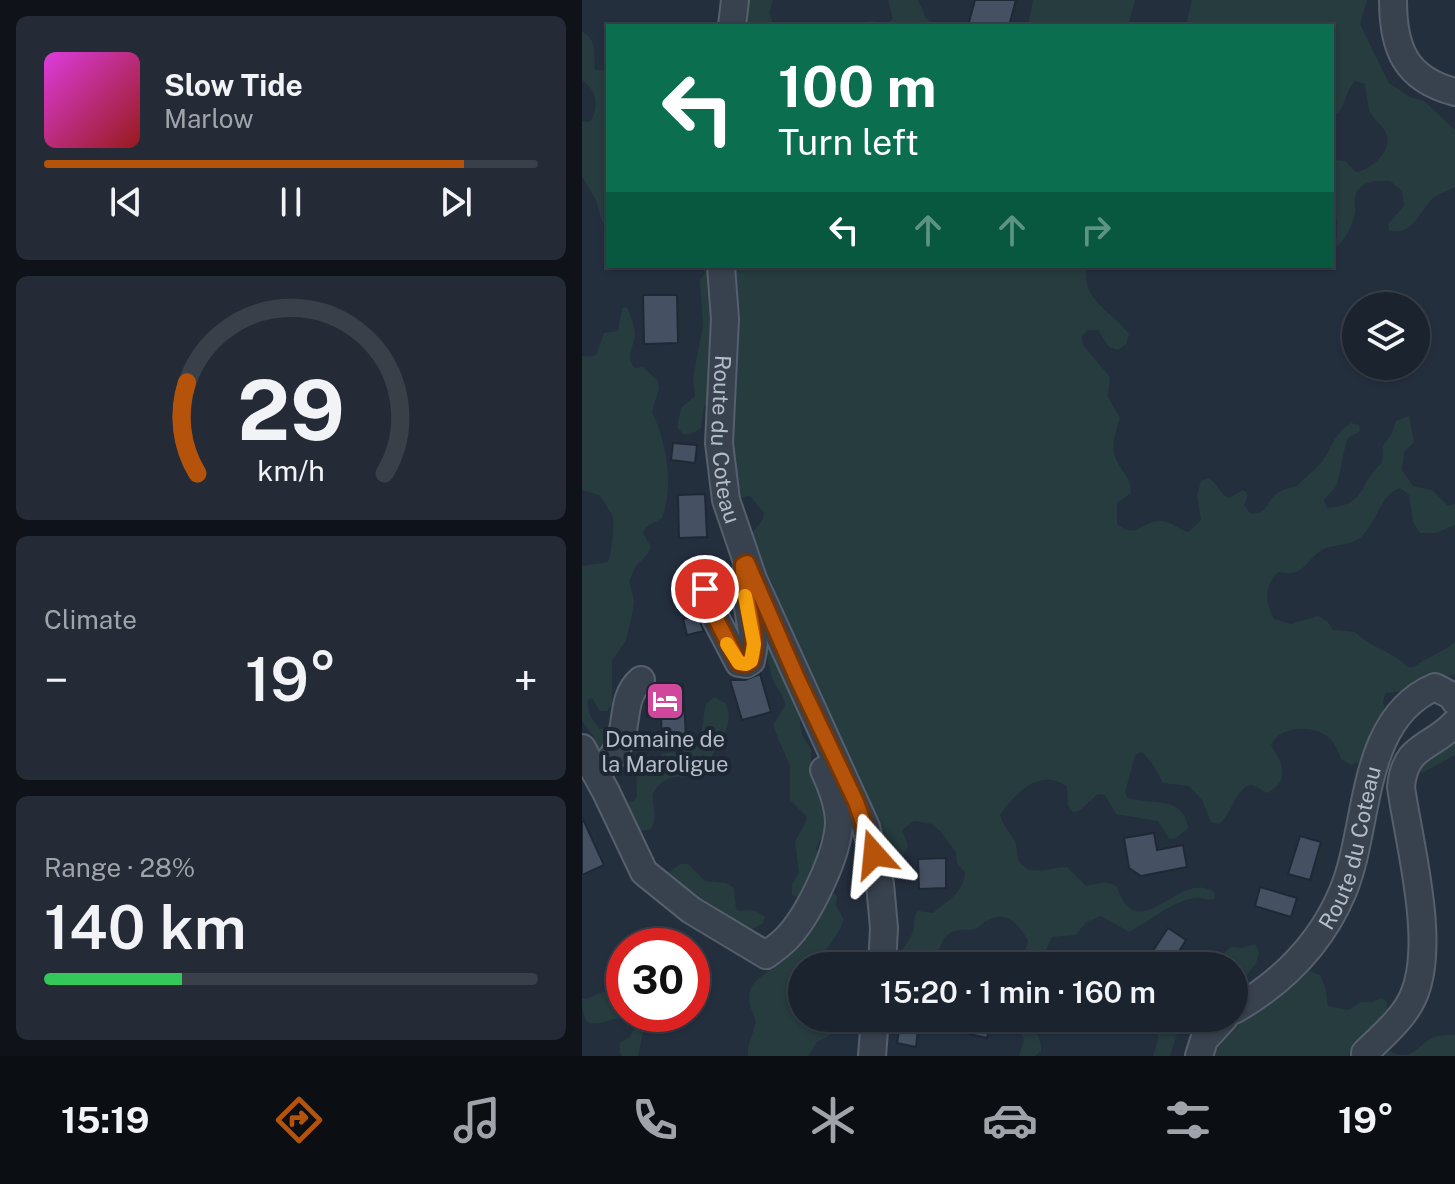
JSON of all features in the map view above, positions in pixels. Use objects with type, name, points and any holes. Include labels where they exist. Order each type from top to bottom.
[{"type":"street","points":[[732,24],[735,0]]},
{"type":"street","points":[[1393,0],[1395,28],[1403,57],[1429,83],[1455,92]]},
{"type":"street","name":"Route du Coteau","points":[[721,268],[726,299],[719,443],[721,473],[733,527],[856,802],[874,854],[884,928],[883,952]]},
{"type":"street","points":[[705,589],[730,649],[739,663],[746,664],[751,661],[754,644],[743,578],[743,565],[747,563]]},
{"type":"street","points":[[595,772],[621,746],[633,687],[641,680]]},
{"type":"street","name":"Route du Coteau","points":[[1248,1002],[1264,993],[1308,952],[1330,920],[1345,888],[1375,756],[1398,718],[1421,693],[1435,687],[1454,697]]},
{"type":"street","name":"Route du Coteau","points":[[1365,1053],[1412,999],[1419,981],[1423,936],[1401,787],[1402,771],[1414,751],[1455,723]]},
{"type":"street","points":[[582,748],[644,872],[691,910],[766,955],[786,939],[804,914],[832,855],[839,822],[831,785],[815,753],[824,734]]},
{"type":"street","points":[[872,1056],[874,1032]]},
{"type":"street","points":[[1199,1056],[1204,1040],[1211,1032]]},
{"type":"green space","points":[[743,0],[773,0],[769,13],[773,24],[740,24]]},
{"type":"green space","points":[[888,0],[918,0],[932,24],[865,24],[870,21],[887,23],[893,19]]},
{"type":"green space","points":[[1033,0],[1135,0],[1129,24],[1028,24]]},
{"type":"green space","points":[[1192,0],[1367,0],[1360,24],[1389,83],[1410,97],[1424,101],[1455,130],[1455,187],[1435,197],[1409,227],[1397,231],[1389,230],[1388,224],[1404,206],[1402,191],[1390,181],[1375,181],[1362,186],[1355,196],[1354,218],[1334,250],[1337,219],[1334,215],[1334,160],[1345,161],[1356,172],[1362,171],[1383,154],[1387,136],[1369,110],[1365,84],[1355,81],[1338,113],[1334,114],[1334,24],[1186,24]]},
{"type":"green space","points":[[582,31],[593,44],[595,70],[606,70],[606,228],[597,202],[582,176],[582,121],[590,122],[596,105],[594,94],[582,80]]},
{"type":"green space","points":[[703,268],[1088,268],[1086,277],[1092,296],[1129,334],[1126,344],[1118,350],[1109,347],[1098,330],[1088,330],[1082,336],[1083,345],[1110,377],[1108,397],[1120,418],[1114,438],[1114,452],[1130,483],[1131,493],[1117,503],[1117,524],[1123,529],[1138,529],[1163,521],[1189,532],[1201,520],[1197,496],[1201,481],[1209,478],[1229,498],[1243,490],[1248,495],[1244,505],[1250,513],[1259,513],[1276,494],[1296,487],[1317,467],[1335,438],[1351,423],[1359,425],[1360,431],[1348,438],[1337,484],[1324,500],[1327,508],[1340,506],[1361,492],[1382,463],[1383,446],[1396,421],[1409,416],[1414,442],[1404,452],[1402,470],[1413,486],[1432,490],[1448,506],[1455,504],[1455,525],[1435,533],[1420,533],[1413,522],[1409,495],[1400,488],[1383,502],[1367,530],[1358,539],[1320,551],[1296,572],[1278,572],[1268,589],[1267,600],[1274,619],[1291,624],[1318,616],[1327,621],[1333,630],[1355,632],[1408,667],[1414,667],[1455,642],[1455,674],[1407,691],[1385,693],[1383,702],[1386,714],[1358,763],[1351,765],[1341,759],[1333,741],[1321,733],[1296,729],[1281,734],[1271,745],[1281,764],[1280,782],[1267,793],[1255,786],[1244,788],[1219,824],[1211,822],[1202,800],[1189,786],[1163,783],[1142,752],[1135,755],[1125,793],[1128,798],[1165,803],[1180,810],[1188,828],[1176,838],[1169,839],[1158,821],[1116,814],[1105,795],[1098,794],[1079,811],[1073,812],[1068,806],[1067,787],[1048,780],[1029,785],[1000,815],[1015,842],[1018,859],[1029,869],[1067,867],[1086,886],[1106,882],[1116,886],[1126,905],[1137,911],[1148,910],[1193,888],[1204,888],[1215,893],[1214,899],[1195,898],[1178,903],[1129,932],[1101,916],[1086,922],[1076,935],[1052,937],[1045,952],[1025,952],[1028,941],[1017,925],[1007,918],[995,917],[975,929],[958,930],[947,935],[939,952],[900,952],[909,941],[918,911],[933,913],[958,891],[965,873],[941,832],[932,824],[914,821],[902,830],[908,846],[896,872],[894,891],[889,891],[880,827],[842,756],[844,743],[826,724],[804,708],[799,717],[802,735],[811,749],[811,763],[824,790],[830,831],[816,848],[821,861],[815,876],[807,881],[798,897],[792,895],[792,885],[799,872],[795,842],[806,816],[790,800],[790,766],[773,726],[785,705],[768,663],[766,647],[774,635],[775,593],[769,577],[751,562],[749,537],[764,513],[750,496],[734,499],[726,464],[731,390],[736,386],[732,357],[739,346],[735,307],[712,398],[704,406],[701,428],[684,435],[677,427],[681,408],[695,396],[693,379],[703,325],[700,280],[705,273]]},
{"type":"green space","points":[[627,307],[635,332],[630,356],[632,364],[635,368],[643,367],[658,381],[652,412],[665,450],[668,492],[662,518],[646,527],[643,533],[651,547],[629,581],[634,601],[626,640],[612,661],[612,704],[607,711],[600,711],[592,698],[588,700],[589,713],[600,729],[611,728],[609,756],[592,750],[594,737],[582,721],[582,566],[608,562],[613,517],[599,495],[582,490],[582,356],[596,355],[604,333],[618,331],[622,308]]},
{"type":"green space","points":[[714,697],[725,703],[729,718],[708,767],[696,775],[670,778],[658,786],[653,794],[653,825],[651,829],[641,831],[627,811],[627,802],[637,797],[637,777],[656,765],[661,754],[678,752],[699,737],[706,704]]},
{"type":"green space","points":[[1455,733],[1455,755],[1422,773],[1419,767]]},
{"type":"green space","points":[[680,864],[688,864],[705,881],[726,883],[734,888],[736,909],[759,912],[765,917],[763,923],[753,929],[746,928],[716,908],[698,907],[668,881],[668,873]]},
{"type":"green space","points":[[830,890],[837,896],[836,905],[844,920],[825,952],[788,952],[788,1032],[836,1032],[817,1042],[808,1056],[748,1056],[755,1022],[749,993],[756,981],[770,970],[776,956]]},
{"type":"green space","points":[[1255,944],[1259,952],[1248,974],[1248,952],[1225,952],[1231,947]]},
{"type":"green space","points":[[1304,969],[1320,975],[1328,1006],[1349,1010],[1361,1002],[1381,998],[1387,1002],[1387,1011],[1373,1026],[1368,1042],[1404,1055],[1436,1037],[1455,1035],[1455,1056],[1211,1056],[1231,1032],[1248,1032],[1248,1016],[1270,1003]]},
{"type":"green space","points":[[606,993],[606,1021],[590,1023],[583,1011],[582,998]]},
{"type":"green space","points":[[632,1032],[643,1032],[638,1056],[622,1056],[620,1043]]},
{"type":"green space","points":[[1020,1032],[1036,1032],[1041,1051],[1035,1056],[1019,1056],[1024,1039]]},
{"type":"green space","points":[[1158,1032],[1178,1032],[1170,1056],[1153,1056]]},
{"type":"building","points":[[975,0],[1016,0],[1010,24],[969,24]]},
{"type":"building","points":[[643,295],[677,295],[678,343],[644,344]]},
{"type":"building","points":[[673,443],[697,445],[695,463],[671,460]]},
{"type":"building","points":[[705,494],[707,537],[679,538],[678,495]]},
{"type":"building","points":[[697,615],[704,631],[687,635],[683,619]]},
{"type":"building","points":[[760,674],[771,712],[742,720],[730,680],[745,680]]},
{"type":"building","name":"Domaine de la Maroligue","points":[[683,684],[686,737],[662,738],[661,717],[647,717],[646,700],[656,686]]},
{"type":"building","points":[[582,817],[604,865],[582,875]]},
{"type":"building","points":[[1154,833],[1157,850],[1183,845],[1187,867],[1141,876],[1129,868],[1124,838]]},
{"type":"building","points":[[1300,836],[1321,842],[1310,880],[1288,874]]},
{"type":"building","points":[[946,858],[946,888],[919,889],[918,859]]},
{"type":"building","points":[[1260,887],[1297,898],[1291,917],[1255,906]]},
{"type":"building","points":[[1168,928],[1186,940],[1179,952],[1152,952]]},
{"type":"building","points":[[899,1032],[918,1032],[916,1047],[897,1043]]},
{"type":"building","points":[[961,1032],[988,1032],[987,1038]]},
{"type":"slow traffic","points":[[727,644],[739,663],[751,661],[754,644],[745,596]]},
{"type":"place","name":"Domaine de la Maroligue","points":[[665,701]]},
{"type":"route","points":[[705,589],[730,649],[739,663],[746,664],[754,654],[743,578],[743,565],[747,563],[856,802],[874,854]]}]
